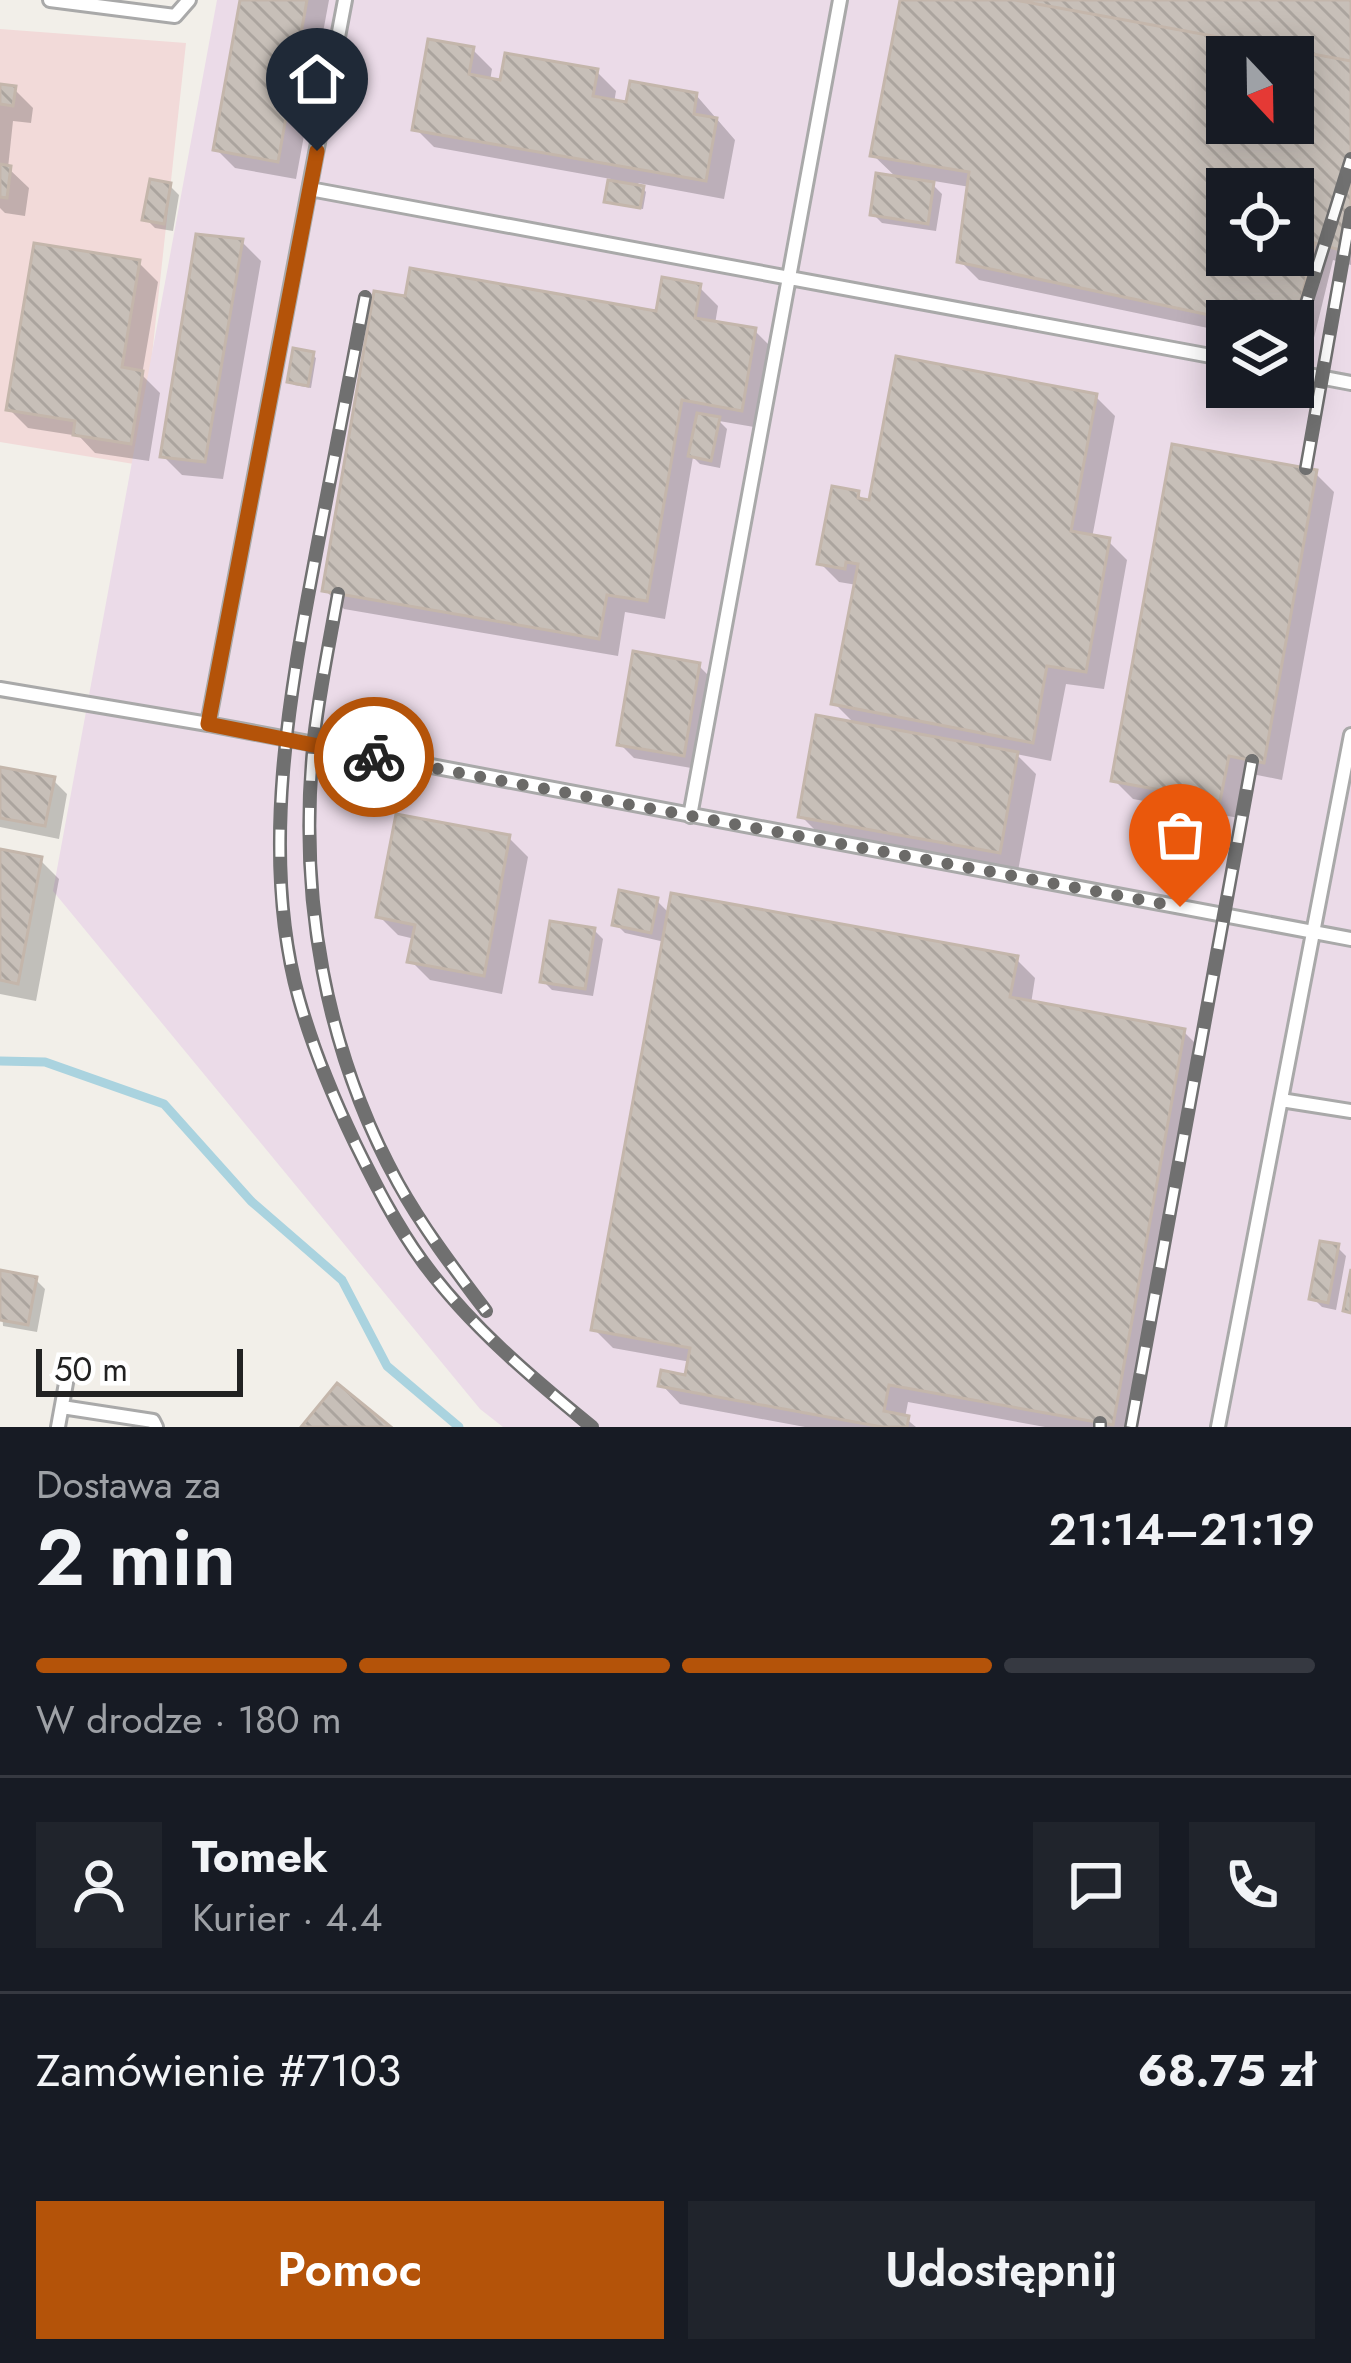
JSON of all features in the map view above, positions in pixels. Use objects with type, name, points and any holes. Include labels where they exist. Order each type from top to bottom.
[{"type":"lane","points":[[50,0],[175,16],[189,0]]},
{"type":"lane","points":[[208,724],[345,0]]},
{"type":"lane","points":[[690,816],[841,0]]},
{"type":"lane","points":[[310,189],[1206,355]]},
{"type":"lane","points":[[1314,376],[1351,383]]},
{"type":"lane","points":[[0,689],[1351,939]]},
{"type":"lane","points":[[1218,1427],[1351,735]]},
{"type":"lane","points":[[1281,1100],[1351,1111]]},
{"type":"lane","points":[[58,1427],[67,1383]]},
{"type":"lane","points":[[62,1407],[153,1421],[156,1427]]},
{"type":"shaded area","points":[[217,0],[1351,0],[1351,1427],[503,1427],[480,1409],[53,891]]},
{"type":"shaded area","points":[[0,29],[186,43],[140,465],[0,442]]},
{"type":"building","points":[[240,0],[307,0],[278,162],[213,150]]},
{"type":"building","points":[[900,0],[1015,0],[1213,36],[1206,36],[1206,144],[1314,144],[1314,54],[1351,61],[1351,253],[1315,243],[1314,247],[1314,168],[1206,168],[1206,276],[1307,276],[1301,300],[1206,300],[1206,314],[957,262],[969,172],[870,156]]},
{"type":"building","points":[[1015,0],[1351,0],[1351,61],[1314,54],[1314,36],[1213,36]]},
{"type":"building","points":[[428,39],[474,47],[469,74],[500,80],[505,53],[598,69],[593,96],[626,102],[630,81],[697,93],[694,114],[717,118],[706,181],[412,130]]},
{"type":"building","points":[[0,84],[16,86],[13,106],[0,104]]},
{"type":"building","points":[[0,164],[11,166],[7,198],[0,197]]},
{"type":"building","points":[[876,173],[934,182],[928,224],[870,215]]},
{"type":"building","points":[[150,179],[171,183],[164,224],[142,220]]},
{"type":"building","points":[[608,180],[644,186],[640,208],[604,202]]},
{"type":"building","points":[[196,234],[243,239],[205,462],[160,457]]},
{"type":"building","points":[[34,243],[140,260],[122,367],[143,371],[131,444],[73,435],[75,421],[6,410]]},
{"type":"building","points":[[410,268],[656,311],[662,277],[701,284],[695,318],[756,328],[742,411],[682,400],[647,601],[607,595],[599,639],[322,591],[374,291],[405,296]]},
{"type":"building","points":[[293,348],[314,352],[308,386],[287,382]]},
{"type":"building","points":[[896,356],[1097,394],[1071,531],[1110,538],[1086,672],[1047,666],[1033,743],[831,704],[858,564],[846,562],[845,569],[817,564],[832,486],[859,491],[858,498],[869,500]]},
{"type":"building","points":[[697,413],[720,417],[711,461],[688,456]]},
{"type":"building","points":[[1172,444],[1317,470],[1264,763],[1229,756],[1220,801],[1111,781]]},
{"type":"building","points":[[633,651],[700,663],[684,756],[617,745]]},
{"type":"building","points":[[816,715],[1018,752],[1000,853],[798,817]]},
{"type":"building","points":[[0,767],[55,777],[45,826],[0,818]]},
{"type":"building","points":[[396,814],[510,835],[484,976],[407,962],[415,925],[376,917]]},
{"type":"building","points":[[0,849],[42,857],[18,984],[0,980]]},
{"type":"building","points":[[619,890],[658,898],[651,933],[612,925]]},
{"type":"building","points":[[671,893],[1018,956],[1010,997],[1185,1029],[1113,1425],[889,1385],[884,1411],[909,1416],[907,1427],[882,1427],[658,1386],[661,1370],[685,1375],[690,1348],[591,1330]]},
{"type":"building","points":[[550,921],[595,928],[585,989],[540,982]]},
{"type":"building","points":[[1320,1241],[1339,1244],[1328,1303],[1309,1299]]},
{"type":"building","points":[[1351,1269],[1351,1313],[1343,1311]]},
{"type":"building","points":[[0,1270],[37,1277],[28,1325],[0,1320]]},
{"type":"building","points":[[337,1383],[391,1427],[301,1427]]},
{"type":"waterway","points":[[0,1061],[45,1062],[164,1104],[251,1201],[342,1280],[387,1366],[459,1427]]},
{"type":"railway","points":[[1307,300],[1351,159]]},
{"type":"railway","points":[[1306,468],[1351,213]]},
{"type":"railway","points":[[365,297],[289,716],[280,831],[287,944],[299,999],[324,1072],[404,1234],[481,1329],[592,1427]]},
{"type":"railway","points":[[338,594],[315,729],[310,804],[314,916],[323,972],[335,1026],[373,1132],[418,1216],[486,1311]]},
{"type":"railway","points":[[1131,1427],[1252,761]]},
{"type":"way so far","points":[[374,757],[1180,907]]},
{"type":"route","points":[[317,151],[208,724],[374,757]]}]
